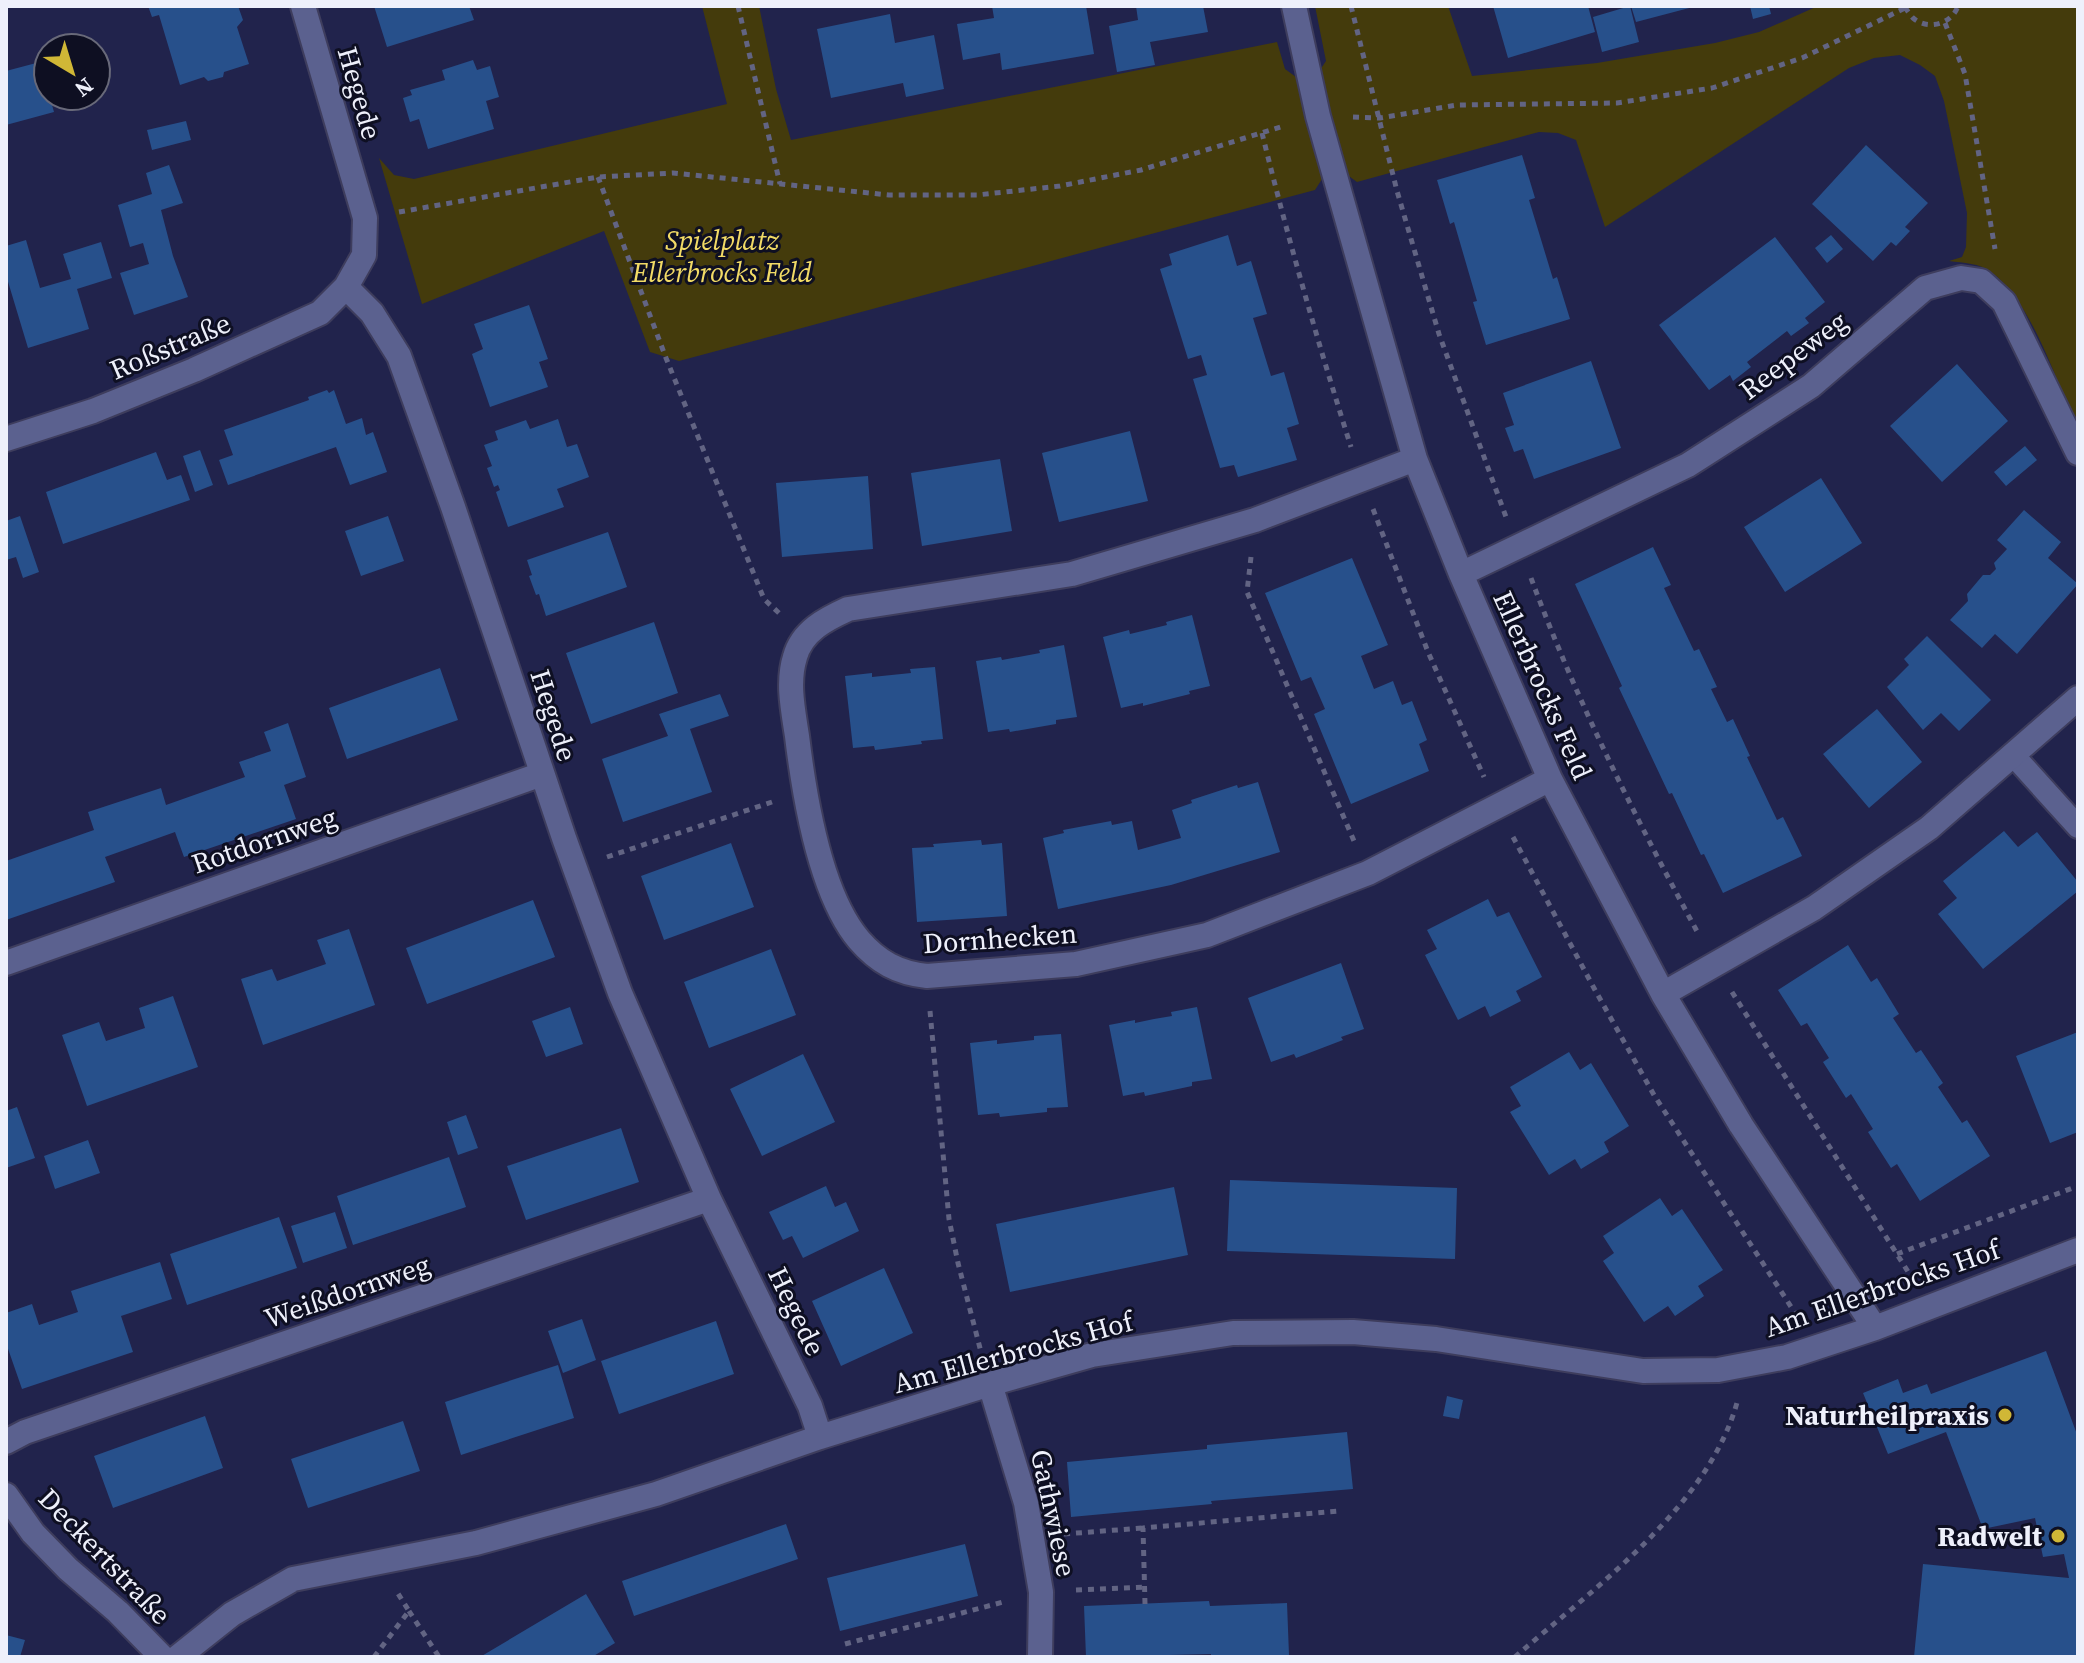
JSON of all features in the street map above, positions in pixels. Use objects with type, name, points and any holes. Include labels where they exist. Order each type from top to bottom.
[{"type":"street","name":"Hegede","points":[[303,6],[365,218],[364,255],[346,287],[372,313],[399,356],[620,993],[709,1199],[810,1406],[820,1437]]},
{"type":"street","name":"Ellerbrocks Feld","points":[[1294,6],[1318,116],[1415,459],[1550,779],[1663,994],[1741,1125],[1875,1328]]},
{"type":"street","name":"Reepeweg","points":[[1461,574],[1688,465],[1811,386],[1925,288],[1961,278],[1981,281],[2004,302],[2078,453]]},
{"type":"street","name":"Roßstraße","points":[[6,439],[93,411],[222,357],[320,313],[346,287]]},
{"type":"street","points":[[805,637],[822,622],[848,609],[1072,574],[1255,520],[1415,459]]},
{"type":"street","name":"Dornhecken","points":[[805,637],[795,656],[791,692],[804,791],[823,866],[838,906],[858,939],[882,962],[906,974],[927,976],[1076,964],[1207,935],[1368,873],[1550,779]]},
{"type":"street","points":[[1663,994],[1814,908],[1929,828],[2078,698]]},
{"type":"street","name":"Rotdornweg","points":[[6,963],[542,774]]},
{"type":"street","name":"Weißdornweg","points":[[6,1442],[25,1432],[709,1199]]},
{"type":"street","name":"Am Ellerbrocks Hof","points":[[178,1657],[232,1614],[293,1579],[476,1543],[656,1494],[820,1437],[1092,1355],[1233,1333],[1353,1332],[1436,1339],[1643,1371],[1718,1370],[1787,1357],[1875,1328],[2078,1250]]},
{"type":"street","name":"Gathwiese","points":[[990,1384],[1026,1503],[1041,1592],[1040,1657]]},
{"type":"street","name":"Deckertstraße","points":[[6,1495],[33,1533],[162,1657]]},
{"type":"lane","points":[[2014,756],[2078,827]]},
{"type":"path","points":[[738,6],[780,184]]},
{"type":"path","points":[[1351,6],[1397,191],[1439,334],[1502,509],[1592,727],[1715,965],[1930,1306]]},
{"type":"path","points":[[365,218],[598,177],[673,173],[889,195],[977,195],[1060,186],[1141,170],[1318,116],[1380,118],[1457,105],[1617,103],[1712,88],[1802,58],[1905,7],[1915,20],[1930,25],[1945,23],[1956,13],[1958,6]]},
{"type":"path","points":[[1945,23],[1965,74],[2004,302]]},
{"type":"path","points":[[598,177],[666,358],[764,599],[805,637]]},
{"type":"path","points":[[1255,520],[1247,592],[1368,873]]},
{"type":"path","points":[[575,868],[804,791]]},
{"type":"path","points":[[927,976],[949,1219],[990,1384]]},
{"type":"path","points":[[1897,1254],[2078,1186]]},
{"type":"path","points":[[1515,1657],[1642,1546],[1689,1495],[1722,1443],[1738,1401],[1737,1366]]},
{"type":"path","points":[[1032,1537],[1338,1511]]},
{"type":"path","points":[[1143,1528],[1145,1604]]},
{"type":"path","points":[[379,1562],[439,1657]]},
{"type":"path","points":[[845,1644],[1041,1592],[1145,1587]]},
{"type":"path","points":[[374,1657],[409,1611]]},
{"type":"green space","name":"Spielplatz Ellerbrocks Feld","points":[[702,6],[759,6],[776,89],[791,140],[1277,42],[1285,69],[1296,77],[1322,179],[1315,190],[679,361],[650,352],[604,231],[422,304],[379,158],[394,175],[414,179],[727,104]]},
{"type":"green space","points":[[1315,6],[1448,6],[1472,76],[1597,63],[1715,43],[1759,32],[1818,6],[2078,6],[2078,429],[2042,344],[2006,286],[1986,269],[1949,261],[1962,257],[1966,247],[1967,213],[1944,101],[1935,76],[1920,65],[1900,55],[1874,58],[1849,68],[1605,227],[1576,140],[1558,133],[1539,132],[1357,182],[1346,174],[1320,70],[1326,61]]},
{"type":"building","points":[[148,6],[238,6],[243,20],[237,27],[249,64],[224,72],[223,77],[208,81],[204,77],[180,85],[159,15],[152,17]]},
{"type":"building","points":[[374,6],[469,6],[474,20],[387,47]]},
{"type":"building","points":[[992,6],[1086,6],[1094,54],[1002,70],[1000,53],[963,60],[957,24],[994,18]]},
{"type":"building","points":[[1136,6],[1203,6],[1208,32],[1150,42],[1155,65],[1117,72],[1109,26],[1138,20]]},
{"type":"building","points":[[1493,6],[1588,6],[1595,32],[1508,58]]},
{"type":"building","points":[[1630,6],[1639,42],[1602,52],[1593,17]]},
{"type":"building","points":[[1631,6],[1693,6],[1693,7],[1636,22]]},
{"type":"building","points":[[1750,6],[1769,6],[1771,14],[1753,19]]},
{"type":"building","points":[[890,14],[895,43],[934,35],[944,89],[906,97],[903,83],[831,98],[817,29]]},
{"type":"building","points":[[473,60],[477,70],[490,66],[499,97],[486,101],[494,129],[428,149],[419,119],[410,122],[403,98],[412,95],[410,90],[445,80],[442,70]]},
{"type":"building","points":[[32,64],[32,112],[54,112],[6,125],[6,71]]},
{"type":"building","points":[[186,121],[191,140],[152,150],[147,130]]},
{"type":"building","points":[[1866,145],[1928,203],[1905,227],[1910,231],[1896,246],[1891,242],[1873,261],[1812,204]]},
{"type":"building","points":[[1522,155],[1535,198],[1529,200],[1553,279],[1557,277],[1570,319],[1486,345],[1454,222],[1450,224],[1437,180]]},
{"type":"building","points":[[169,165],[183,203],[161,210],[188,297],[134,315],[120,273],[149,264],[143,243],[130,247],[118,205],[152,194],[146,173]]},
{"type":"building","points":[[1228,235],[1237,266],[1251,261],[1267,314],[1253,318],[1271,376],[1284,372],[1299,424],[1287,428],[1297,460],[1238,477],[1234,465],[1220,468],[1193,379],[1207,375],[1201,355],[1188,359],[1160,269],[1172,265],[1169,254]]},
{"type":"building","points":[[1831,235],[1843,249],[1827,263],[1815,248]]},
{"type":"building","points":[[1775,237],[1825,302],[1805,318],[1809,323],[1791,336],[1787,331],[1747,362],[1751,367],[1733,381],[1730,375],[1709,390],[1659,325]]},
{"type":"building","points":[[26,240],[40,288],[71,279],[63,254],[101,242],[112,278],[77,289],[89,329],[28,348],[6,275],[6,246]]},
{"type":"building","points":[[529,305],[548,359],[539,362],[548,387],[490,407],[472,354],[483,349],[474,324]]},
{"type":"building","points":[[1591,361],[1621,448],[1534,479],[1523,449],[1514,452],[1505,428],[1514,425],[1503,393]]},
{"type":"building","points":[[1957,364],[2008,421],[1942,482],[1890,426]]},
{"type":"building","points":[[327,390],[329,393],[334,390],[346,424],[362,418],[366,435],[373,432],[387,472],[350,485],[336,447],[228,485],[219,460],[233,455],[224,430],[309,400],[308,397]]},
{"type":"building","points":[[558,419],[567,447],[577,444],[589,477],[557,489],[564,507],[508,527],[496,492],[500,490],[498,485],[494,487],[487,468],[492,466],[484,445],[498,440],[495,431],[526,420],[530,429]]},
{"type":"building","points":[[1130,431],[1148,501],[1059,522],[1042,453]]},
{"type":"building","points":[[2025,446],[2037,460],[2006,486],[1994,472]]},
{"type":"building","points":[[200,450],[213,485],[195,492],[183,456]]},
{"type":"building","points":[[156,452],[167,480],[181,475],[190,500],[63,544],[46,492]]},
{"type":"building","points":[[1000,459],[1012,531],[922,546],[911,473]]},
{"type":"building","points":[[868,476],[873,549],[782,557],[776,483]]},
{"type":"building","points":[[1821,478],[1862,543],[1785,592],[1744,527]]},
{"type":"building","points":[[2024,510],[2061,542],[2048,558],[2078,584],[2017,654],[1995,634],[1982,648],[1950,620],[1968,601],[1967,594],[1983,575],[1990,575],[1996,569],[1994,563],[2007,549],[1997,540]]},
{"type":"building","points":[[20,516],[39,572],[23,578],[16,557],[6,560],[6,521]]},
{"type":"building","points":[[388,516],[404,561],[361,576],[345,531]]},
{"type":"building","points":[[608,532],[627,587],[546,616],[529,576],[532,575],[527,560]]},
{"type":"building","points":[[1653,547],[1671,585],[1664,588],[1694,651],[1699,649],[1717,687],[1711,689],[1727,722],[1733,719],[1777,820],[1783,817],[1802,856],[1723,893],[1672,793],[1669,794],[1575,584]]},
{"type":"building","points":[[1352,558],[1388,645],[1361,656],[1374,689],[1393,681],[1402,705],[1412,701],[1427,740],[1419,744],[1429,771],[1351,804],[1314,714],[1325,709],[1311,677],[1301,681],[1265,593]]},
{"type":"building","points":[[1192,615],[1210,686],[1143,706],[1143,703],[1121,708],[1103,637],[1167,625],[1166,622]]},
{"type":"building","points":[[654,622],[678,693],[591,724],[566,653]]},
{"type":"building","points":[[1927,636],[1991,700],[1959,731],[1941,713],[1923,730],[1887,687],[1909,665],[1904,659]]},
{"type":"building","points":[[1064,645],[1077,717],[1010,732],[1009,729],[988,732],[976,661],[1001,657],[1002,660]]},
{"type":"building","points":[[935,667],[943,739],[875,750],[874,746],[853,748],[845,676],[872,673],[872,677]]},
{"type":"building","points":[[440,668],[458,720],[347,759],[329,708]]},
{"type":"building","points":[[720,694],[729,716],[690,729],[712,792],[623,822],[602,759],[668,736],[659,714]]},
{"type":"building","points":[[1877,709],[1922,762],[1869,808],[1823,754]]},
{"type":"building","points":[[288,723],[306,777],[284,785],[296,819],[184,857],[175,832],[105,857],[115,882],[6,920],[6,861],[94,830],[88,812],[161,788],[166,805],[245,777],[239,762],[271,751],[264,732]]},
{"type":"building","points":[[1258,782],[1280,852],[1171,885],[1058,909],[1043,838],[1064,833],[1063,830],[1111,821],[1112,825],[1132,821],[1138,850],[1181,838],[1172,810],[1192,803],[1191,800],[1237,785],[1238,788]]},
{"type":"building","points":[[2004,831],[2018,847],[2037,832],[2078,882],[2078,891],[1983,969],[1938,914],[1957,898],[1943,881]]},
{"type":"building","points":[[981,840],[982,845],[1002,843],[1007,916],[917,922],[912,848]]},
{"type":"building","points":[[731,843],[754,907],[664,940],[641,876]]},
{"type":"building","points":[[1488,899],[1497,917],[1509,912],[1542,977],[1516,991],[1521,1001],[1490,1017],[1485,1006],[1458,1020],[1425,955],[1437,949],[1427,930]]},
{"type":"building","points":[[533,900],[555,957],[427,1004],[406,948]]},
{"type":"building","points":[[349,929],[375,1005],[263,1045],[241,979],[272,969],[277,981],[326,964],[317,940]]},
{"type":"building","points":[[1848,945],[1871,982],[1877,978],[1899,1014],[1893,1018],[1916,1053],[1921,1050],[1943,1083],[1938,1087],[1962,1123],[1967,1120],[1990,1156],[1920,1201],[1897,1164],[1891,1168],[1868,1132],[1873,1129],[1851,1094],[1846,1098],[1823,1062],[1829,1058],[1807,1023],[1801,1026],[1778,990]]},
{"type":"building","points":[[771,949],[796,1015],[709,1048],[684,982]]},
{"type":"building","points":[[1341,963],[1364,1029],[1296,1058],[1294,1054],[1271,1062],[1248,998]]},
{"type":"building","points":[[173,996],[198,1067],[87,1106],[62,1035],[99,1022],[106,1041],[145,1028],[139,1008]]},
{"type":"building","points":[[570,1007],[583,1044],[546,1057],[532,1021]]},
{"type":"building","points":[[1197,1007],[1212,1079],[1145,1096],[1144,1092],[1123,1096],[1109,1025],[1172,1016],[1171,1012]]},
{"type":"building","points":[[2078,1032],[2078,1132],[2050,1143],[2016,1056]]},
{"type":"building","points":[[1061,1034],[1068,1107],[1000,1117],[999,1113],[978,1115],[970,1043],[997,1040],[997,1044]]},
{"type":"building","points":[[1569,1052],[1580,1070],[1591,1063],[1629,1126],[1604,1142],[1609,1152],[1581,1169],[1575,1159],[1549,1175],[1510,1112],[1521,1106],[1510,1087]]},
{"type":"building","points":[[803,1054],[835,1122],[762,1156],[730,1089]]},
{"type":"building","points":[[17,1107],[35,1158],[6,1168],[6,1111]]},
{"type":"building","points":[[466,1115],[478,1148],[458,1155],[447,1122]]},
{"type":"building","points":[[621,1128],[639,1182],[526,1220],[507,1166]]},
{"type":"building","points":[[88,1140],[100,1173],[55,1189],[44,1156]]},
{"type":"building","points":[[449,1157],[466,1207],[353,1245],[337,1196]]},
{"type":"building","points":[[1230,1180],[1457,1188],[1455,1259],[1227,1251]]},
{"type":"building","points":[[826,1186],[835,1207],[846,1202],[859,1231],[803,1258],[792,1236],[783,1240],[769,1212]]},
{"type":"building","points":[[1174,1187],[1188,1255],[1010,1292],[996,1224]]},
{"type":"building","points":[[1660,1198],[1672,1216],[1682,1209],[1723,1270],[1698,1286],[1704,1296],[1675,1316],[1668,1306],[1644,1322],[1603,1261],[1614,1253],[1603,1236]]},
{"type":"building","points":[[335,1212],[347,1248],[303,1263],[291,1226]]},
{"type":"building","points":[[279,1217],[297,1268],[187,1305],[170,1254]]},
{"type":"building","points":[[160,1262],[172,1299],[121,1316],[133,1352],[22,1389],[6,1343],[6,1313],[32,1304],[39,1325],[78,1312],[71,1291]]},
{"type":"building","points":[[884,1268],[913,1333],[841,1366],[812,1301]]},
{"type":"building","points":[[582,1319],[596,1360],[563,1373],[548,1331]]},
{"type":"building","points":[[716,1321],[734,1374],[619,1414],[601,1361]]},
{"type":"building","points":[[2046,1351],[2078,1437],[2078,1657],[1914,1657],[1923,1564],[2069,1578],[2064,1554],[2043,1557],[2035,1518],[1983,1529],[1946,1432],[1888,1454],[1863,1393],[1898,1379],[1903,1393],[1927,1384],[1931,1394]]},
{"type":"building","points":[[558,1365],[574,1418],[461,1455],[445,1402]]},
{"type":"building","points":[[1447,1396],[1463,1400],[1459,1419],[1443,1416]]},
{"type":"building","points":[[205,1416],[223,1468],[113,1508],[94,1456]]},
{"type":"building","points":[[403,1421],[420,1471],[308,1508],[291,1459]]},
{"type":"building","points":[[1347,1432],[1353,1489],[1071,1517],[1067,1462]]},
{"type":"building","points":[[786,1524],[798,1559],[634,1616],[622,1581]]},
{"type":"building","points":[[965,1544],[978,1596],[840,1631],[827,1578]]},
{"type":"building","points":[[586,1594],[615,1643],[592,1657],[480,1657]]},
{"type":"building","points":[[1209,1601],[1210,1606],[1287,1603],[1289,1655],[1086,1657],[1084,1606]]},
{"type":"building","points":[[6,1635],[25,1640],[20,1657],[6,1657]]},
{"type":"place","name":"Naturheilpraxis","points":[[2005,1415]]},
{"type":"place","name":"Radwelt","points":[[2058,1536]]}]
